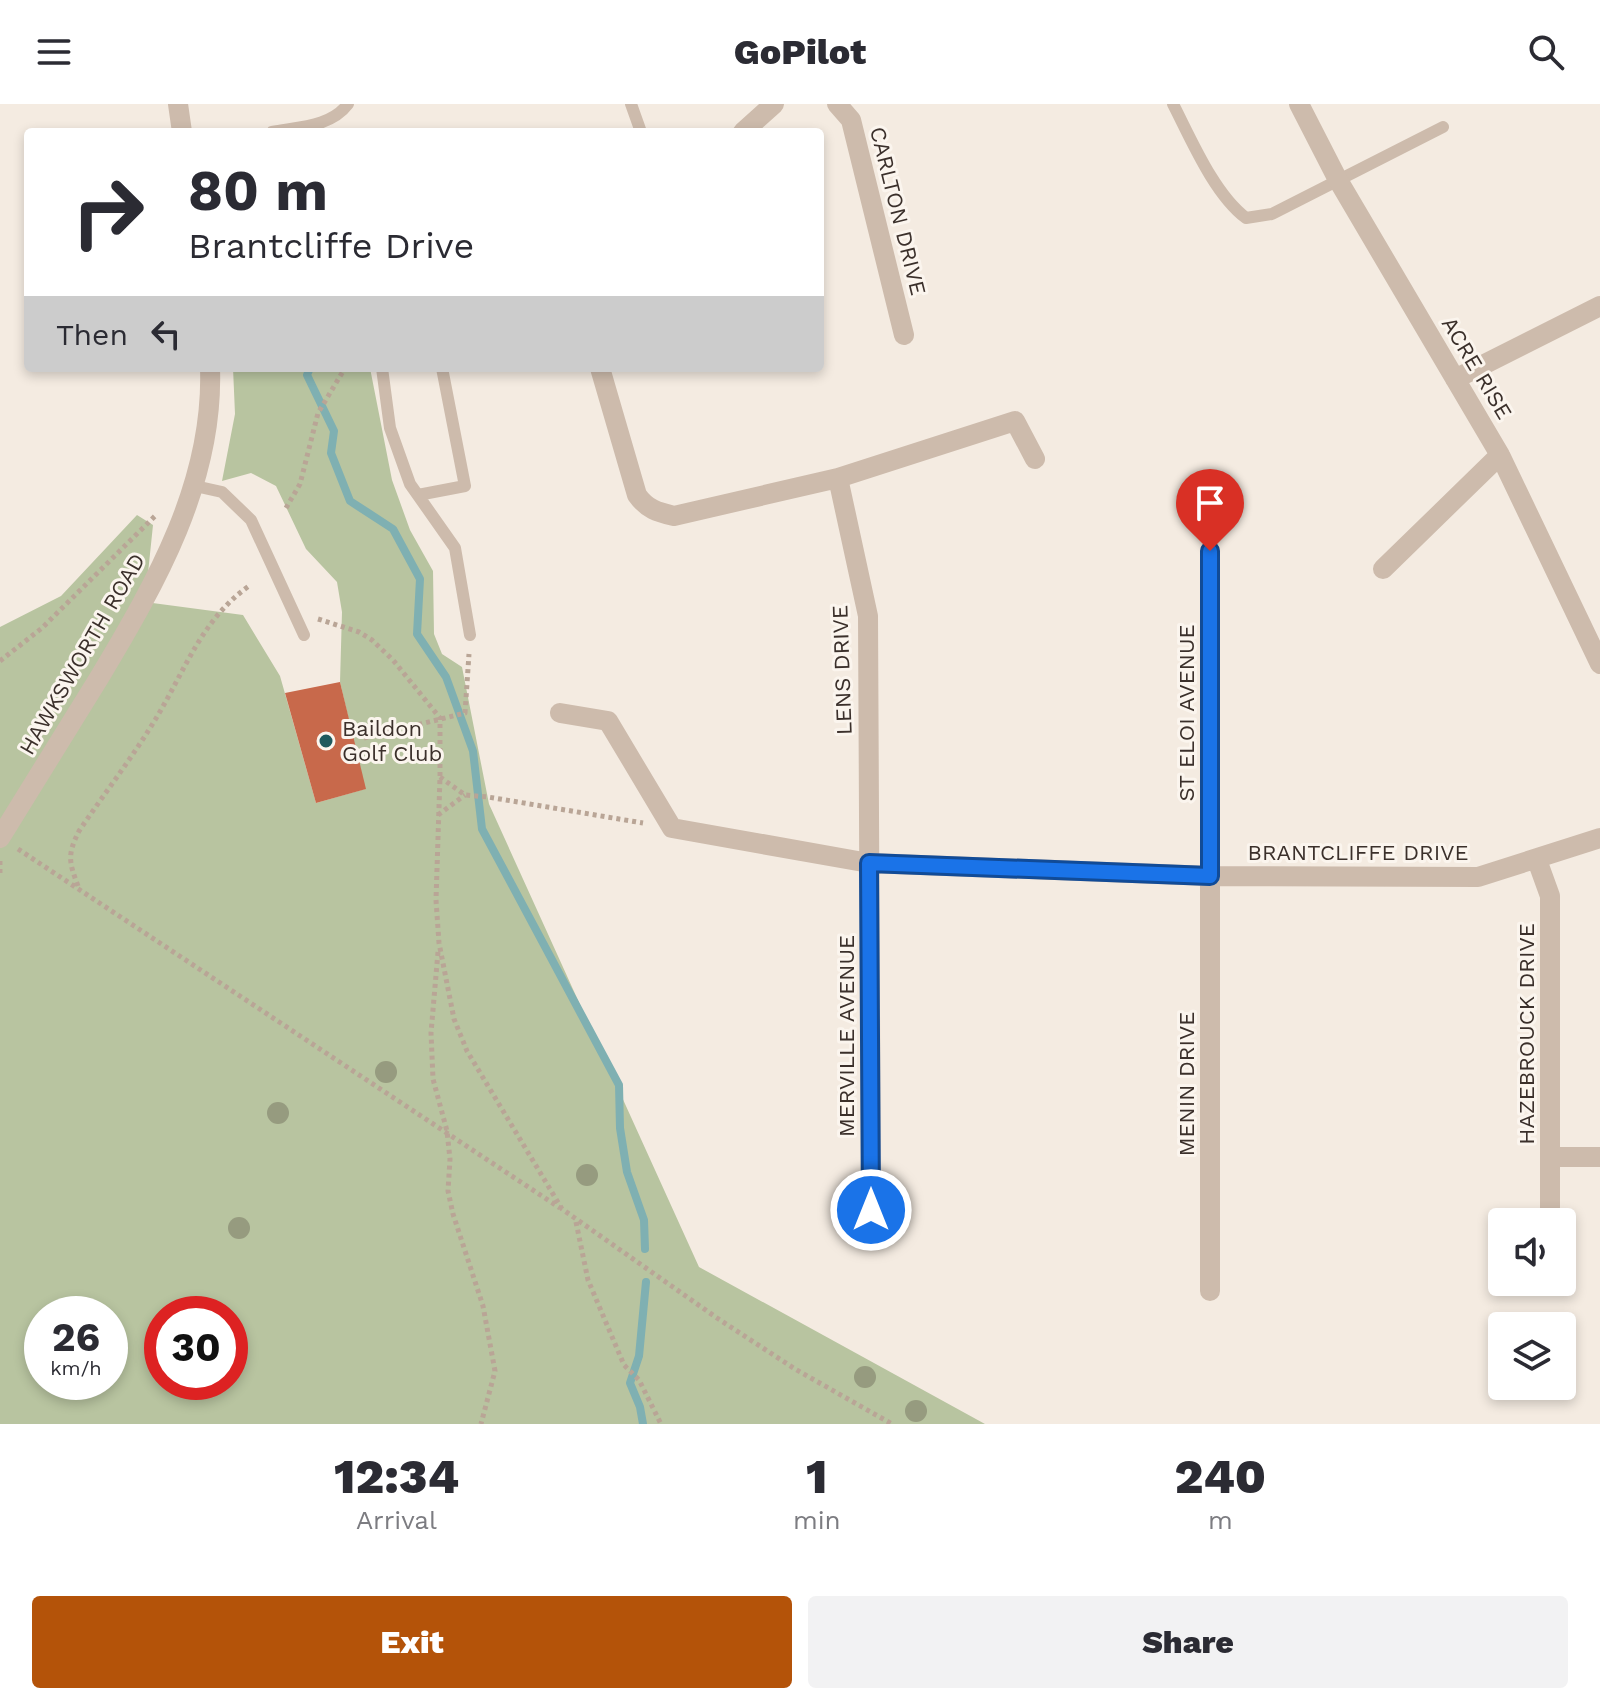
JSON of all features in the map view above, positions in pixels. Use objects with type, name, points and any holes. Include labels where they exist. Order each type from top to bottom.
[{"type":"street","points":[[178,104],[181,128]]},
{"type":"street","points":[[747,128],[774,104]]},
{"type":"street","name":"CARLTON DRIVE","points":[[837,104],[851,120],[904,335]]},
{"type":"street","name":"ACRE RISE","points":[[1299,104],[1338,180],[1500,455],[1600,664]]},
{"type":"street","points":[[1455,379],[1600,306]]},
{"type":"street","name":"HAWKSWORTH ROAD","points":[[0,838],[145,602],[195,486],[206,441],[210,372]]},
{"type":"street","points":[[601,372],[637,495],[644,505],[674,516],[838,478],[1015,421],[1035,459]]},
{"type":"street","points":[[1383,569],[1500,455]]},
{"type":"street","name":"LENS DRIVE","points":[[838,478],[868,616],[869,863]]},
{"type":"street","name":"ST ELOI AVENUE","points":[[1210,551],[1210,876]]},
{"type":"street","points":[[560,713],[608,721],[672,828]]},
{"type":"street","name":"BRANTCLIFFE DRIVE","points":[[672,828],[869,863],[1210,876],[1478,877],[1600,838]]},
{"type":"street","name":"HAZEBROUCK DRIVE","points":[[1537,860],[1550,896],[1550,1208]]},
{"type":"street","name":"MERVILLE AVENUE","points":[[869,863],[871,1210]]},
{"type":"street","name":"MENIN DRIVE","points":[[1210,876],[1210,1291]]},
{"type":"street","points":[[1550,1157],[1600,1157]]},
{"type":"lane","points":[[294,128],[326,122],[343,112],[348,104]]},
{"type":"lane","points":[[631,104],[640,128]]},
{"type":"lane","points":[[1173,104],[1233,208],[1246,218],[1272,214],[1443,127]]},
{"type":"lane","points":[[383,372],[390,428],[410,484],[455,548],[470,635]]},
{"type":"lane","points":[[418,495],[465,486],[443,372]]},
{"type":"lane","points":[[195,486],[222,492],[251,520],[304,635]]},
{"type":"path","points":[[286,508],[300,484],[318,413],[343,372]]},
{"type":"path","points":[[0,661],[42,628],[160,513]]},
{"type":"path","points":[[79,889],[71,866],[70,850],[79,831],[155,721],[209,624],[230,600],[249,586]]},
{"type":"path","points":[[294,611],[359,632],[372,640],[442,717],[436,900],[439,943],[454,1019],[467,1051],[562,1209]]},
{"type":"path","points":[[364,738],[465,713],[470,635]]},
{"type":"path","points":[[440,777],[468,796],[672,828]]},
{"type":"path","points":[[438,815],[468,796]]},
{"type":"path","points":[[0,838],[447,1131],[782,1361],[892,1424]]},
{"type":"path","points":[[439,943],[433,1079],[447,1131],[450,1159],[448,1191],[483,1306],[495,1371],[481,1424]]},
{"type":"path","points":[[576,1221],[588,1280],[624,1365],[639,1380],[661,1424]]},
{"type":"green space","points":[[233,372],[371,372],[392,480],[410,530],[433,571],[434,634],[442,654],[462,667],[489,804],[699,1267],[985,1424],[0,1424],[0,627],[61,596],[137,515],[153,525],[145,602],[243,615],[280,676],[316,803],[365,789],[340,682],[342,612],[337,582],[306,549],[276,486],[251,473],[222,481],[235,414]]},
{"type":"building","name":"Baildon Golf Club","points":[[340,682],[366,789],[316,803],[285,693]]},
{"type":"waterway","points":[[308,372],[334,431],[331,453],[350,501],[393,529],[420,579],[417,634],[446,677],[473,751],[482,829],[619,1085],[620,1128],[627,1172],[644,1220],[645,1249]]},
{"type":"waterway","points":[[643,1424],[630,1383],[639,1356],[646,1282]]},
{"type":"place","name":"Baildon Golf Club","points":[[326,741]]},
{"type":"route","points":[[871,1210],[869,863],[1210,876],[1210,551]]}]
